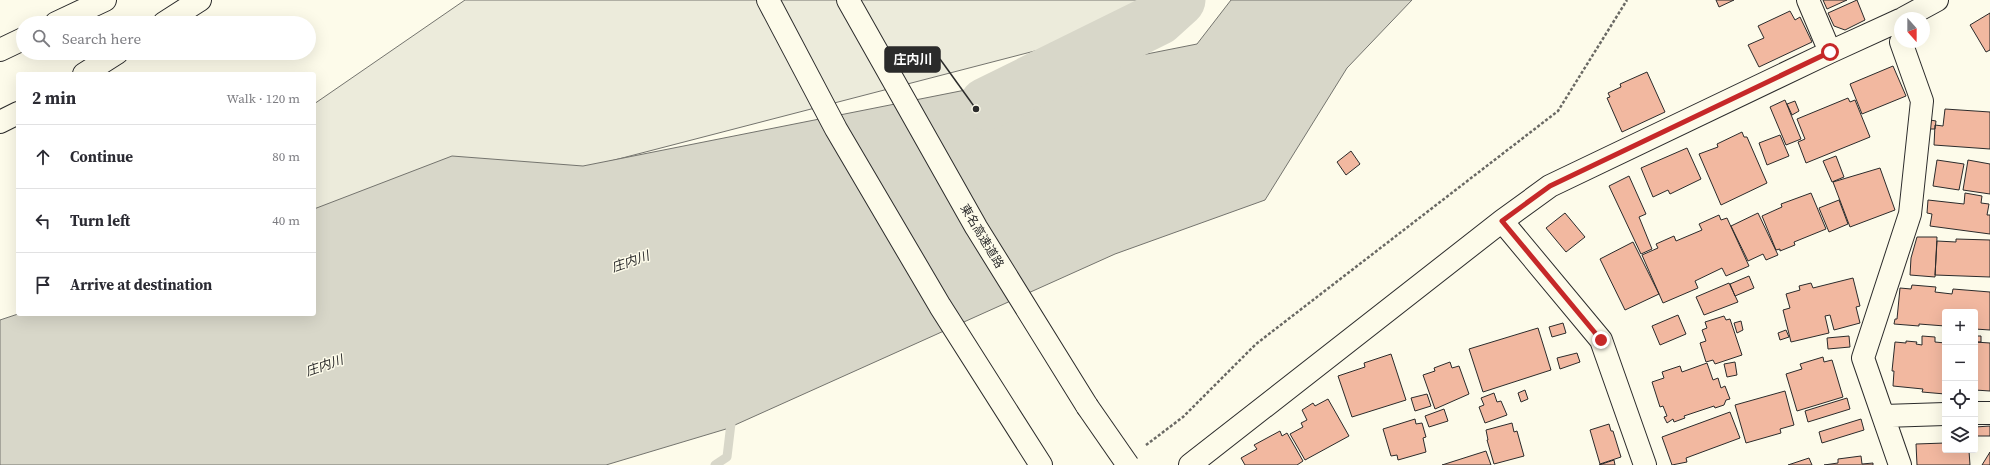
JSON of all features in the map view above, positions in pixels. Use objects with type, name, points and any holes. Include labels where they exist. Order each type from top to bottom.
[{"type":"main road","points":[[71,16],[105,0]]},
{"type":"main road","points":[[175,16],[200,0]]},
{"type":"main road","points":[[768,0],[836,129],[928,285],[1041,465]]},
{"type":"main road","name":"東名高速道路","points":[[848,0],[976,227],[1088,406],[1128,465]]},
{"type":"main road","points":[[1808,0],[1830,52]]},
{"type":"main road","points":[[1922,12],[1937,0]]},
{"type":"main road","points":[[1190,465],[1502,221],[1550,186],[1830,52],[1894,31]]},
{"type":"main road","points":[[0,50],[16,42]]},
{"type":"main road","points":[[1900,465],[1863,358],[1910,214],[1922,101],[1906,48]]},
{"type":"main road","points":[[87,72],[106,60]]},
{"type":"main road","points":[[0,122],[16,114]]},
{"type":"main road","points":[[1502,221],[1601,340],[1645,465]]},
{"type":"main road","points":[[1978,413],[1990,413]]},
{"type":"main road","points":[[1884,416],[1942,414]]},
{"type":"path","points":[[1145,446],[1183,417],[1256,344],[1558,111],[1627,0]]},
{"type":"shaded area","points":[[465,0],[1172,0],[1158,19],[316,237],[316,103]]},
{"type":"water","points":[[1231,0],[1412,0],[1347,68],[1265,200],[1115,254],[726,429],[606,465],[0,465],[0,320],[16,315],[16,316],[316,316],[316,208],[452,156],[583,166],[1197,44]]},
{"type":"building","points":[[1716,0],[1734,0],[1719,7]]},
{"type":"building","points":[[1823,0],[1847,0],[1827,9]]},
{"type":"building","points":[[1857,0],[1865,20],[1845,30],[1834,26],[1828,13]]},
{"type":"building","points":[[1790,11],[1795,20],[1800,17],[1812,42],[1759,67],[1748,45],[1764,38],[1758,26]]},
{"type":"building","points":[[1990,13],[1990,50],[1986,52],[1970,25]]},
{"type":"building","points":[[1893,66],[1906,96],[1862,114],[1850,84]]},
{"type":"building","points":[[1647,72],[1665,112],[1622,132],[1607,98],[1610,97],[1608,93],[1621,87],[1620,84]]},
{"type":"building","points":[[1848,98],[1850,102],[1855,100],[1870,137],[1806,163],[1798,142],[1805,139],[1797,119]]},
{"type":"building","points":[[1785,100],[1801,139],[1786,145],[1770,107]]},
{"type":"building","points":[[1795,101],[1799,111],[1792,115],[1787,104]]},
{"type":"building","points":[[1945,109],[1990,112],[1990,149],[1934,145],[1935,125],[1943,126]]},
{"type":"building","points":[[1930,120],[1936,121],[1935,129],[1930,129]]},
{"type":"building","points":[[1742,132],[1744,137],[1747,137],[1767,183],[1721,205],[1699,154],[1718,147],[1717,144]]},
{"type":"building","points":[[1780,135],[1789,156],[1767,165],[1759,143]]},
{"type":"building","points":[[1687,148],[1701,179],[1670,194],[1668,190],[1653,197],[1641,168]]},
{"type":"building","points":[[1351,151],[1360,164],[1346,175],[1337,162]]},
{"type":"building","points":[[1836,156],[1844,177],[1832,182],[1823,161]]},
{"type":"building","points":[[1937,160],[1964,164],[1959,190],[1933,186]]},
{"type":"building","points":[[1968,160],[1990,164],[1990,194],[1963,190]]},
{"type":"building","points":[[1880,168],[1895,210],[1850,227],[1833,182]]},
{"type":"building","points":[[1629,176],[1646,214],[1639,217],[1652,249],[1641,254],[1609,186]]},
{"type":"building","points":[[1811,193],[1826,229],[1794,242],[1795,245],[1780,251],[1780,249],[1776,250],[1762,216],[1782,207],[1781,204]]},
{"type":"building","points":[[1965,193],[1982,196],[1981,203],[1989,204],[1987,215],[1990,215],[1990,234],[1930,226],[1932,214],[1927,213],[1928,200],[1964,204]]},
{"type":"building","points":[[1839,200],[1848,224],[1829,232],[1819,208]]},
{"type":"building","points":[[1565,213],[1585,237],[1566,252],[1546,228]]},
{"type":"building","points":[[1758,213],[1778,255],[1766,260],[1763,254],[1748,261],[1731,226]]},
{"type":"building","points":[[1719,215],[1721,220],[1727,218],[1749,266],[1726,276],[1722,268],[1695,281],[1698,288],[1663,303],[1642,255],[1658,248],[1656,244],[1674,236],[1676,241],[1702,230],[1699,224]]},
{"type":"building","points":[[1917,237],[1937,237],[1935,277],[1910,275],[1911,258]]},
{"type":"building","points":[[1956,239],[1990,240],[1990,277],[1935,275],[1937,241],[1956,242]]},
{"type":"building","points":[[1633,242],[1659,294],[1625,310],[1600,259]]},
{"type":"building","points":[[1749,276],[1754,288],[1735,296],[1730,284]]},
{"type":"building","points":[[1853,278],[1860,306],[1856,307],[1860,323],[1834,330],[1830,315],[1825,316],[1829,333],[1791,342],[1783,310],[1790,308],[1786,294],[1800,290],[1799,286],[1811,283],[1813,288]]},
{"type":"building","points":[[1729,283],[1738,302],[1704,315],[1696,297]]},
{"type":"building","points":[[1912,285],[1936,287],[1935,292],[1952,294],[1953,289],[1990,292],[1990,330],[1978,329],[1978,309],[1942,309],[1942,326],[1894,324],[1895,319],[1897,319],[1900,288],[1911,289]]},
{"type":"building","points":[[1678,315],[1686,334],[1660,345],[1652,326]]},
{"type":"building","points":[[1724,316],[1726,320],[1730,319],[1742,355],[1715,364],[1713,360],[1706,362],[1700,343],[1706,341],[1702,330],[1707,328],[1705,322]]},
{"type":"building","points":[[1741,321],[1743,330],[1737,333],[1734,323]]},
{"type":"building","points":[[1563,323],[1566,333],[1552,337],[1549,327]]},
{"type":"building","points":[[1538,328],[1551,370],[1483,392],[1469,349]]},
{"type":"building","points":[[1786,330],[1789,337],[1780,340],[1778,333]]},
{"type":"building","points":[[1849,336],[1850,347],[1828,349],[1827,338]]},
{"type":"building","points":[[1922,336],[1935,337],[1935,342],[1942,343],[1942,394],[1922,392],[1923,389],[1893,386],[1894,371],[1892,371],[1895,342],[1917,342],[1916,344],[1922,345]]},
{"type":"building","points":[[1978,336],[1981,336],[1981,342],[1978,342]]},
{"type":"building","points":[[1978,342],[1990,343],[1990,391],[1978,390]]},
{"type":"building","points":[[1577,353],[1580,362],[1560,369],[1557,358]]},
{"type":"building","points":[[1391,354],[1406,400],[1352,417],[1338,376],[1365,367],[1364,363]]},
{"type":"building","points":[[1823,357],[1824,362],[1832,360],[1843,397],[1797,411],[1786,374],[1802,369],[1800,364]]},
{"type":"building","points":[[1450,362],[1452,368],[1459,366],[1469,394],[1435,409],[1423,375],[1435,371],[1434,368]]},
{"type":"building","points":[[1735,362],[1737,375],[1727,377],[1724,364]]},
{"type":"building","points":[[1707,363],[1713,380],[1718,378],[1721,388],[1725,386],[1730,399],[1726,400],[1724,405],[1715,408],[1714,406],[1684,416],[1685,418],[1674,422],[1673,419],[1667,423],[1664,417],[1667,416],[1663,406],[1660,407],[1652,382],[1664,378],[1662,372],[1680,366],[1682,372]]},
{"type":"building","points":[[1525,390],[1528,399],[1521,402],[1518,393]]},
{"type":"building","points":[[1785,391],[1794,425],[1780,429],[1781,433],[1746,443],[1735,405]]},
{"type":"building","points":[[1494,393],[1497,402],[1501,401],[1507,415],[1485,423],[1479,407],[1484,405],[1481,398]]},
{"type":"building","points":[[1427,394],[1431,406],[1415,411],[1411,398]]},
{"type":"building","points":[[1847,398],[1850,409],[1808,422],[1805,411]]},
{"type":"building","points":[[1328,399],[1349,436],[1305,460],[1290,434],[1303,427],[1301,423],[1307,420],[1302,410],[1313,403],[1315,406]]},
{"type":"building","points":[[1444,409],[1448,421],[1429,427],[1425,416]]},
{"type":"building","points":[[1730,412],[1740,438],[1686,458],[1687,462],[1672,465],[1662,437]]},
{"type":"building","points":[[1415,419],[1416,424],[1422,423],[1426,437],[1423,438],[1426,452],[1398,460],[1397,455],[1391,456],[1383,429]]},
{"type":"building","points":[[1861,419],[1864,430],[1822,443],[1819,432]]},
{"type":"building","points":[[1512,423],[1514,432],[1517,431],[1524,456],[1494,464],[1487,440],[1486,430]]},
{"type":"building","points":[[1609,424],[1611,431],[1613,431],[1621,457],[1600,464],[1590,430]]},
{"type":"building","points":[[1990,426],[1990,436],[1978,436],[1978,427]]},
{"type":"building","points":[[1280,431],[1282,436],[1287,433],[1303,461],[1297,465],[1245,465],[1241,458],[1257,449],[1254,445]]},
{"type":"building","points":[[1942,443],[1942,453],[1969,453],[1970,465],[1917,465],[1916,444]]},
{"type":"building","points":[[1486,451],[1491,465],[1442,465]]},
{"type":"building","points":[[1990,452],[1990,465],[1982,465]]},
{"type":"building","points":[[1861,456],[1862,464],[1873,463],[1873,465],[1824,465],[1838,463],[1838,459]]},
{"type":"building","points":[[1809,458],[1812,465],[1788,465]]},
{"type":"building","points":[[1614,460],[1615,465],[1599,465]]},
{"type":"waterway","name":"庄内川","points":[[986,104],[1158,19],[1179,0]]},
{"type":"waterway","points":[[715,465],[727,457],[732,415]]},
{"type":"place","name":"庄内川","points":[[976,109]]},
{"type":"route","points":[[1601,340],[1502,221],[1550,186],[1830,52]]}]
